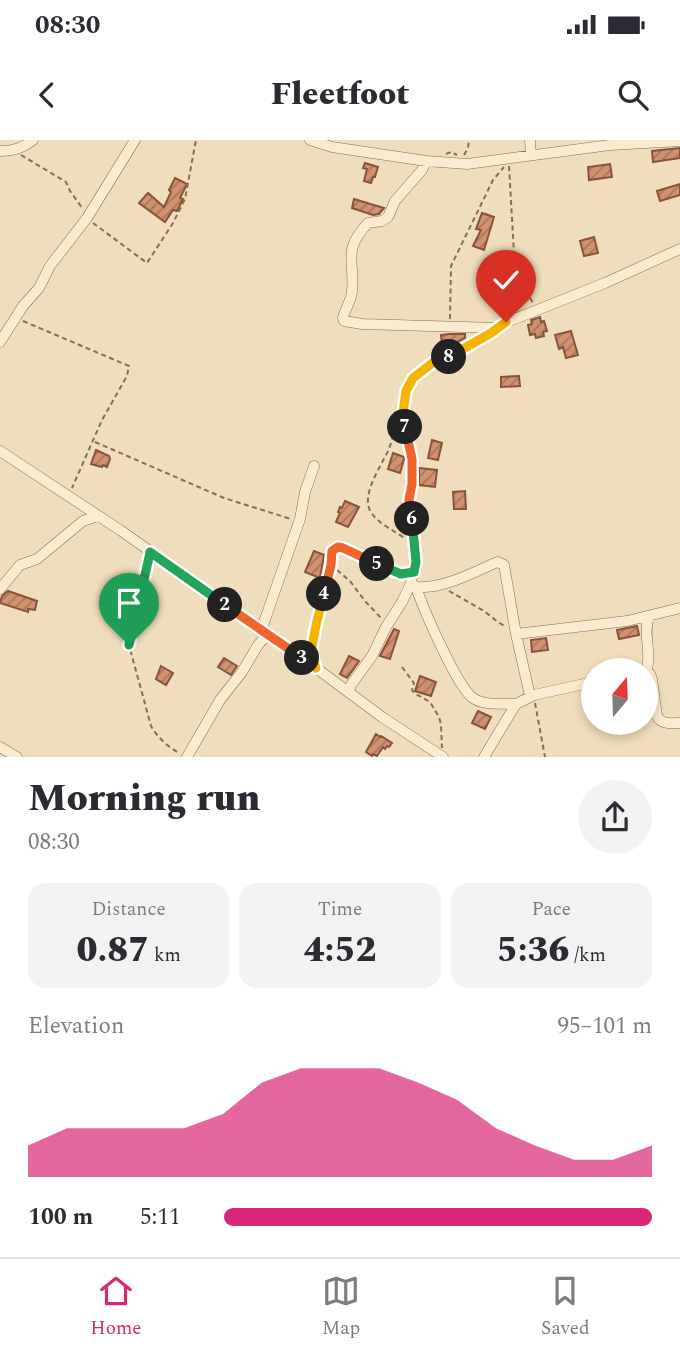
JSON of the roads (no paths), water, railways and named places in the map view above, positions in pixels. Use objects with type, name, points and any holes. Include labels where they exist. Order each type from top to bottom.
[{"type":"street","points":[[0,151],[24,147],[33,140]]},
{"type":"street","points":[[0,342],[9,322],[39,288],[50,266],[85,219],[135,140]]},
{"type":"street","points":[[310,140],[332,147],[430,162],[477,163],[610,145],[680,141]]},
{"type":"street","points":[[530,140],[531,155]]},
{"type":"street","points":[[430,162],[395,201],[388,217],[382,221],[368,223],[354,239],[351,249],[352,295],[344,321],[362,324],[497,328]]},
{"type":"street","points":[[349,692],[414,581],[416,562],[409,500],[412,459],[403,413],[406,391],[413,378],[435,361],[447,358],[506,322],[605,283],[680,249]]},
{"type":"street","points":[[0,451],[69,495],[382,717],[443,756]]},
{"type":"street","points":[[183,755],[220,700],[243,672],[264,633],[314,466]]},
{"type":"street","points":[[0,589],[20,565],[37,559],[83,521],[98,516]]},
{"type":"street","points":[[316,668],[311,652],[312,645],[332,551],[338,547],[406,575],[426,588],[459,579],[495,563],[504,565],[515,633],[532,696]]},
{"type":"street","points":[[414,581],[444,652],[468,694],[475,700],[516,704],[532,696],[581,685]]},
{"type":"street","points":[[515,633],[627,621],[680,608]]},
{"type":"street","points":[[649,617],[646,627],[649,658]]},
{"type":"street","points":[[484,757],[516,704]]},
{"type":"street","points":[[658,718],[664,723],[680,723]]},
{"type":"street","points":[[0,747],[17,757]]}]
